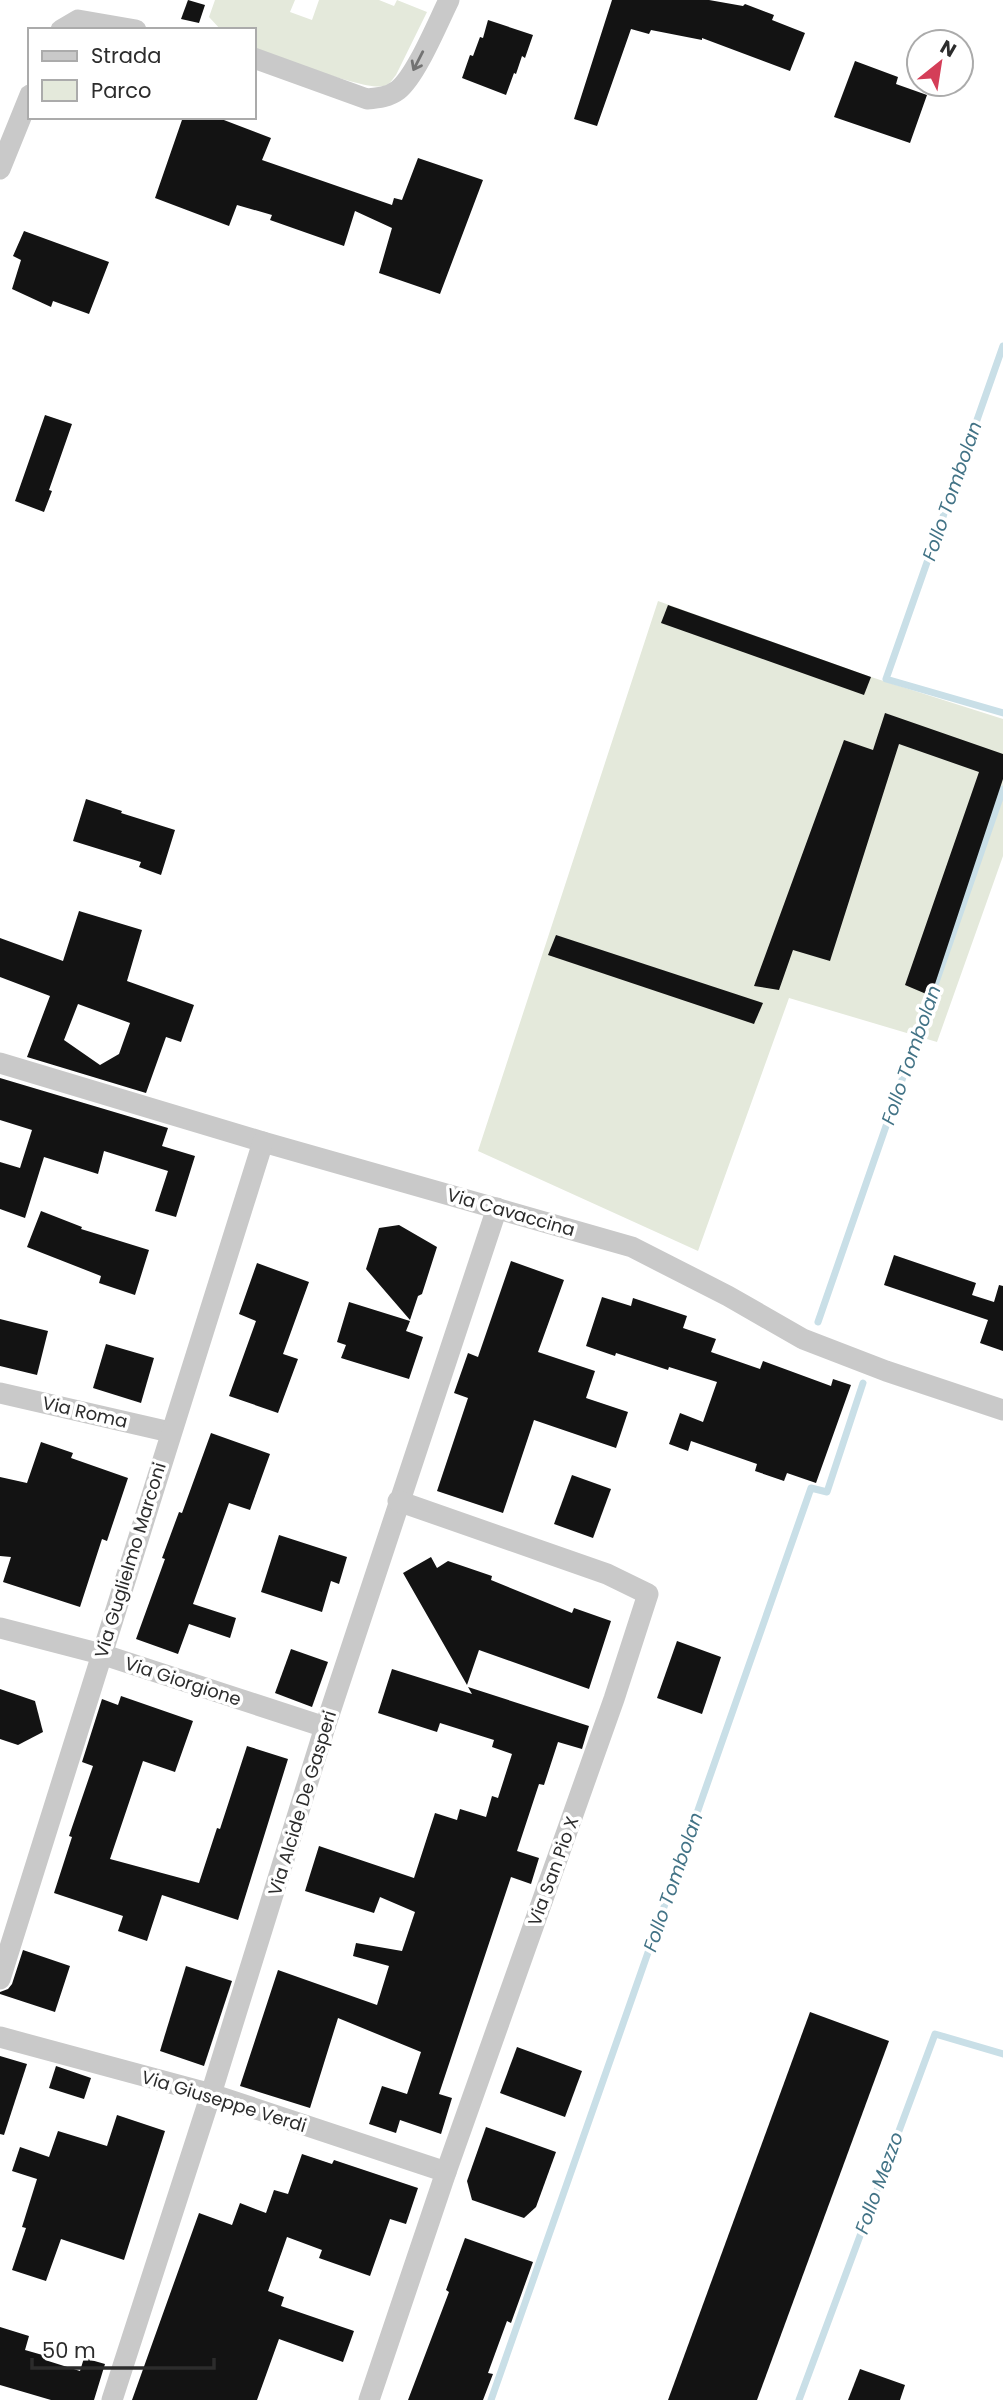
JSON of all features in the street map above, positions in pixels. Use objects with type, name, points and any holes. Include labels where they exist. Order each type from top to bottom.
[{"type":"street","points":[[256,59],[367,99],[383,98],[398,91],[409,78],[449,0]]},
{"type":"street","points":[[64,28],[78,20],[124,28]]},
{"type":"street","points":[[0,169],[28,100]]},
{"type":"street","name":"Via Cavaccina","points":[[0,1063],[263,1142],[632,1247],[728,1296],[803,1339],[886,1371],[1003,1410]]},
{"type":"street","name":"Via Guglielmo Marconi","points":[[0,1979],[263,1142]]},
{"type":"street","name":"Via Alcide De Gasperi","points":[[112,2400],[325,1727],[497,1208]]},
{"type":"street","name":"Via Roma","points":[[0,1392],[170,1432]]},
{"type":"street","name":"Via San Pio X","points":[[369,2400],[446,2172],[614,1699],[648,1594],[607,1574],[398,1501]]},
{"type":"street","name":"Via Giorgione","points":[[0,1628],[101,1654],[325,1727]]},
{"type":"street","name":"Via Giuseppe Verdi","points":[[0,2037],[211,2094],[446,2172]]},
{"type":"green space","points":[[215,0],[295,0],[290,12],[312,20],[319,0],[379,0],[394,6],[397,0],[427,12],[396,75],[384,86],[340,78],[256,49],[256,28],[219,28],[209,17]]},
{"type":"green space","points":[[658,601],[871,677],[1003,719],[1003,856],[937,1042],[789,998],[698,1251],[478,1151]]},
{"type":"building","points":[[188,0],[205,5],[199,23],[181,19]]},
{"type":"building","points":[[612,0],[709,0],[743,6],[745,4],[774,15],[772,20],[805,33],[790,71],[702,38],[651,30],[649,34],[631,29],[597,126],[574,119]]},
{"type":"building","points":[[488,20],[533,35],[525,58],[522,56],[506,95],[462,78],[470,55],[473,56],[480,37],[483,38]]},
{"type":"building","points":[[855,61],[898,77],[896,84],[905,87],[905,98],[926,98],[910,143],[834,117]]},
{"type":"building","points":[[182,119],[221,119],[271,138],[262,160],[392,205],[394,198],[402,200],[418,158],[483,180],[440,294],[379,273],[392,228],[355,211],[344,246],[270,220],[272,215],[237,205],[229,226],[155,198]]},
{"type":"building","points":[[24,231],[109,262],[89,314],[53,301],[51,307],[12,289],[21,260],[13,256]]},
{"type":"building","points":[[45,415],[72,424],[44,512],[15,501]]},
{"type":"building","points":[[668,605],[871,677],[864,695],[661,623]]},
{"type":"building","points":[[885,713],[1003,754],[1003,779],[931,996],[905,985],[979,772],[899,744],[830,961],[793,950],[779,990],[754,986],[844,740],[873,750]]},
{"type":"building","points":[[86,799],[175,830],[161,875],[139,867],[141,862],[73,841]]},
{"type":"building","points":[[79,911],[142,930],[127,981],[194,1005],[181,1042],[166,1037],[146,1093],[27,1057],[50,996],[0,977],[0,938],[63,961]],"holes":[[[78,1004],[130,1023],[119,1054],[100,1065],[64,1040]]]},
{"type":"building","points":[[556,935],[763,1003],[754,1024],[548,955]]},
{"type":"building","points":[[0,1078],[168,1128],[162,1146],[195,1156],[176,1217],[155,1211],[168,1171],[104,1151],[98,1174],[44,1157],[25,1218],[0,1209],[0,1162],[20,1168],[32,1130],[0,1120]]},
{"type":"building","points":[[41,1211],[82,1227],[81,1229],[149,1250],[135,1295],[99,1283],[101,1276],[27,1247]]},
{"type":"building","points":[[399,1225],[437,1247],[422,1294],[418,1296],[410,1320],[366,1269],[379,1228]]},
{"type":"building","points":[[894,1255],[976,1283],[972,1295],[994,1302],[999,1285],[1003,1286],[1003,1351],[980,1343],[988,1320],[884,1285]]},
{"type":"building","points":[[511,1261],[564,1280],[538,1352],[595,1371],[586,1398],[628,1412],[616,1448],[534,1420],[503,1513],[437,1491],[468,1398],[454,1393],[468,1353],[478,1357]]},
{"type":"building","points":[[257,1263],[309,1282],[283,1354],[298,1359],[278,1413],[229,1396],[256,1321],[239,1314]]},
{"type":"building","points":[[602,1297],[631,1306],[633,1298],[687,1316],[683,1328],[716,1339],[711,1352],[760,1369],[763,1361],[831,1386],[833,1379],[851,1385],[816,1483],[787,1473],[784,1481],[755,1471],[757,1464],[691,1441],[688,1451],[669,1444],[680,1413],[703,1422],[717,1382],[586,1346]]},
{"type":"building","points":[[349,1302],[410,1321],[406,1331],[423,1337],[409,1379],[341,1358],[346,1345],[337,1342]]},
{"type":"building","points":[[0,1319],[48,1331],[37,1375],[0,1366]]},
{"type":"building","points":[[106,1344],[154,1358],[141,1403],[93,1388]]},
{"type":"building","points":[[211,1433],[270,1454],[250,1510],[229,1503],[193,1604],[236,1618],[230,1638],[189,1624],[178,1654],[136,1639],[165,1559],[162,1558],[179,1512],[182,1513]]},
{"type":"building","points":[[41,1442],[73,1453],[71,1458],[128,1478],[107,1541],[102,1539],[80,1607],[3,1582],[11,1557],[0,1556],[0,1477],[27,1483]]},
{"type":"building","points":[[572,1475],[611,1489],[593,1538],[554,1524]]},
{"type":"building","points":[[279,1535],[347,1557],[339,1584],[331,1581],[322,1612],[261,1592]]},
{"type":"building","points":[[431,1557],[437,1568],[448,1561],[492,1576],[491,1580],[572,1613],[574,1608],[611,1621],[589,1689],[479,1650],[467,1685],[403,1573]]},
{"type":"building","points":[[677,1641],[721,1657],[702,1714],[657,1698]]},
{"type":"building","points":[[291,1649],[328,1662],[312,1707],[275,1693]]},
{"type":"building","points":[[392,1669],[472,1694],[468,1687],[589,1726],[582,1749],[558,1742],[544,1785],[539,1784],[517,1851],[539,1858],[531,1884],[511,1877],[439,2094],[452,2098],[441,2134],[400,2120],[396,2133],[369,2124],[382,2086],[407,2094],[421,2052],[338,2018],[310,2108],[240,2086],[278,1970],[377,2005],[389,1966],[353,1956],[356,1943],[402,1951],[415,1912],[380,1897],[374,1913],[305,1891],[319,1846],[414,1878],[435,1813],[457,1820],[460,1809],[486,1817],[492,1796],[498,1798],[512,1754],[492,1747],[494,1740],[440,1723],[437,1732],[378,1713]]},
{"type":"building","points":[[0,1689],[35,1701],[43,1732],[18,1745],[0,1739]]},
{"type":"building","points":[[121,1696],[193,1721],[175,1772],[143,1761],[110,1859],[199,1883],[247,1746],[288,1759],[238,1920],[162,1895],[147,1941],[118,1931],[123,1916],[54,1893],[72,1837],[69,1836],[93,1766],[82,1762],[102,1699],[118,1705]]},
{"type":"building","points":[[23,1950],[70,1966],[55,2012],[0,1994],[12,1984]]},
{"type":"building","points":[[186,1966],[232,1981],[204,2066],[160,2051]]},
{"type":"building","points":[[810,2012],[889,2041],[757,2400],[668,2400]]},
{"type":"building","points":[[517,2047],[582,2071],[565,2117],[500,2093]]},
{"type":"building","points":[[0,2056],[27,2064],[4,2135],[0,2134]]},
{"type":"building","points":[[56,2066],[91,2078],[84,2099],[49,2088]]},
{"type":"building","points":[[117,2115],[165,2131],[124,2260],[61,2239],[46,2281],[12,2270],[26,2228],[22,2227],[37,2179],[12,2171],[20,2147],[49,2157],[58,2131],[107,2146]]},
{"type":"building","points":[[486,2127],[556,2152],[536,2207],[524,2218],[472,2200],[467,2181]]},
{"type":"building","points":[[302,2154],[332,2164],[334,2160],[418,2188],[406,2224],[390,2219],[370,2276],[319,2258],[322,2250],[287,2237],[268,2291],[284,2297],[281,2306],[354,2331],[343,2362],[279,2339],[257,2400],[132,2400],[199,2213],[232,2225],[240,2203],[266,2213],[274,2190],[288,2194]]},
{"type":"building","points":[[465,2238],[533,2262],[511,2323],[507,2321],[488,2373],[493,2374],[483,2400],[408,2400],[449,2292],[446,2290]]},
{"type":"building","points":[[0,2327],[29,2336],[25,2350],[46,2356],[45,2360],[80,2371],[84,2358],[105,2364],[94,2400],[51,2400],[0,2385]]},
{"type":"building","points":[[860,2369],[905,2385],[900,2400],[848,2400]]},
{"type":"waterway","name":"Follo Tombolan","points":[[1003,346],[886,679],[1003,713]]},
{"type":"waterway","name":"Follo Tombolan","points":[[818,1322],[1003,789]]},
{"type":"waterway","name":"Follo Tombolan","points":[[491,2400],[811,1488],[827,1492],[863,1383]]},
{"type":"waterway","name":"Follo Mezzo","points":[[799,2400],[935,2034],[1003,2054]]}]
